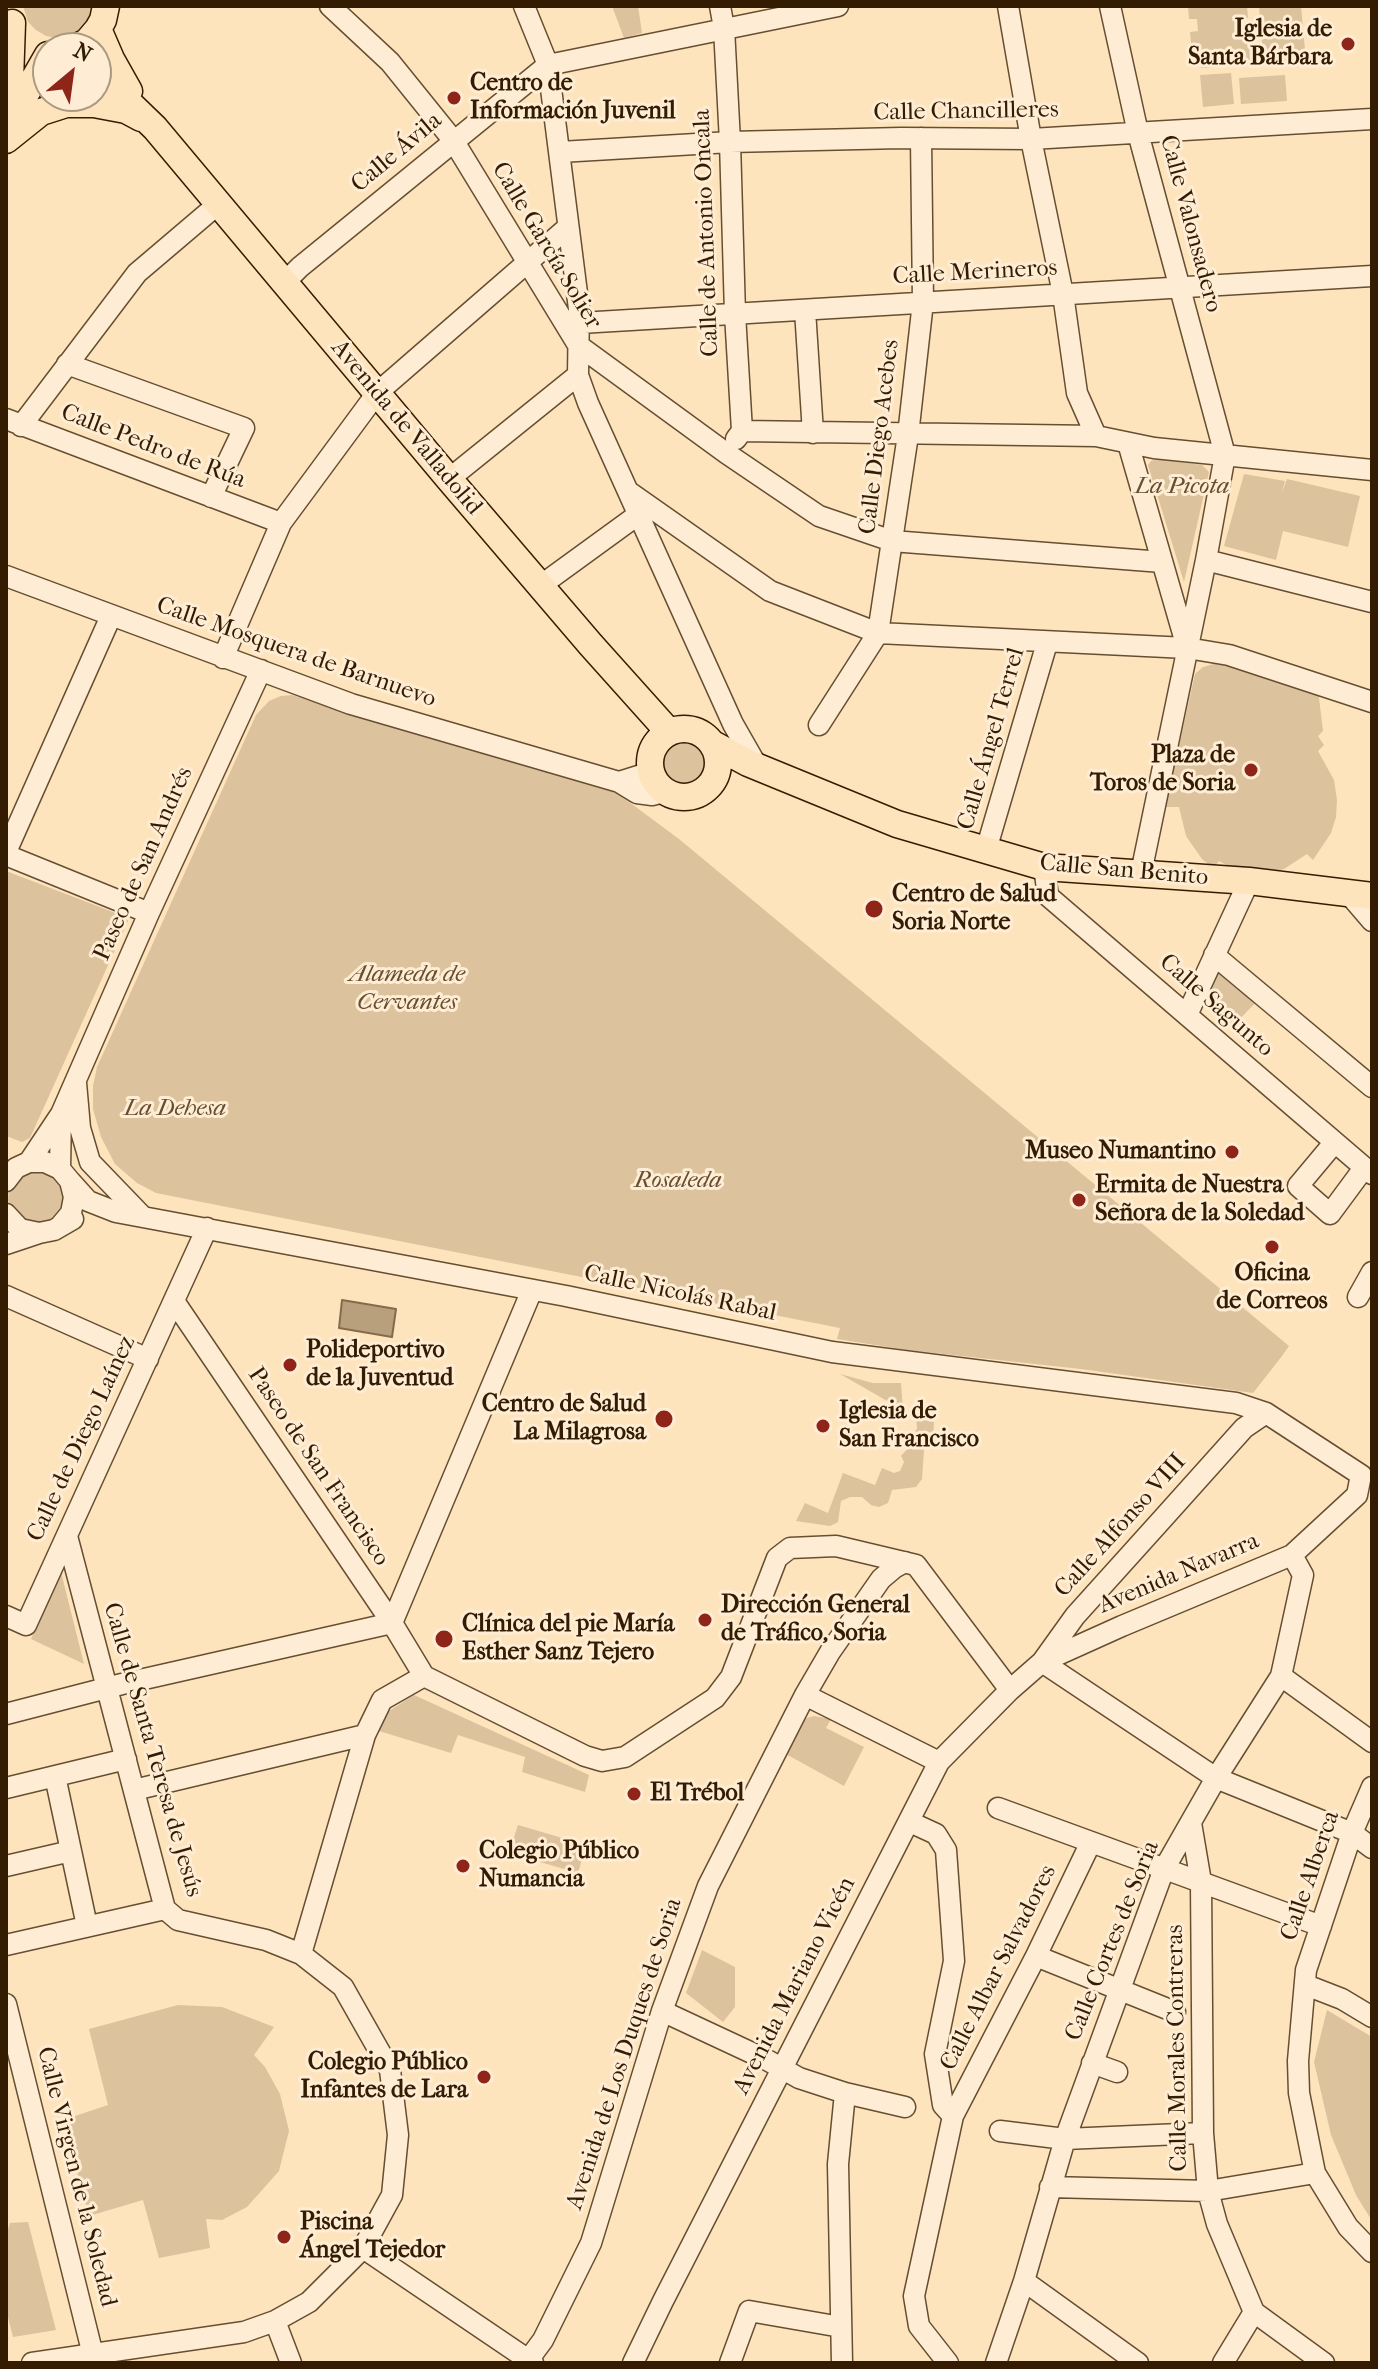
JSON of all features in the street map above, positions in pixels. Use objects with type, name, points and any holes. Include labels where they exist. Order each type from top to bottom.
[{"type":"main road","points":[[10,14],[32,44]]},
{"type":"main road","points":[[6,94],[10,81],[10,14]]},
{"type":"main road","points":[[102,18],[124,83],[148,121]]},
{"type":"main road","points":[[6,128],[32,82]]},
{"type":"main road","points":[[112,86],[148,121]]},
{"type":"main road","points":[[6,140],[41,112],[66,104],[94,104],[126,110],[148,121]]},
{"type":"main road","name":"Avenida de Valladolid","points":[[148,121],[540,586],[669,732]]},
{"type":"main road","points":[[688,729],[703,735],[713,744],[718,759],[717,774],[711,785],[701,793],[689,797],[672,796],[658,782],[649,759],[653,747],[669,732],[688,729]]},
{"type":"main road","name":"Calle San Benito","points":[[713,744],[752,764],[897,824],[1044,867],[1249,881],[1360,894]]},
{"type":"main road","points":[[717,774],[752,764]]},
{"type":"street","name":"Calle García Solier","points":[[330,6],[390,62],[453,140],[578,345],[578,375],[588,403],[752,764]]},
{"type":"street","points":[[524,6],[548,65],[580,323],[578,345],[726,453],[819,516],[892,541],[1162,562]]},
{"type":"street","name":"Calle de Antonio Oncala","points":[[720,6],[730,142],[742,431]]},
{"type":"street","points":[[548,65],[838,6]]},
{"type":"street","points":[[1008,6],[1063,294],[1077,393],[1096,436]]},
{"type":"street","name":"Calle Valonsadero","points":[[1110,6],[1138,133],[1225,455]]},
{"type":"street","name":"Calle Ávila","points":[[283,284],[453,140],[548,65]]},
{"type":"street","name":"Calle Chancilleres","points":[[560,152],[730,142],[1031,139],[1372,119]]},
{"type":"street","name":"Calle Diego Acebes","points":[[819,725],[878,633],[908,435],[923,302],[921,138]]},
{"type":"street","points":[[14,423],[67,364],[137,273],[217,205]]},
{"type":"street","points":[[223,658],[281,523],[377,393],[567,228]]},
{"type":"street","name":"Calle Merineros","points":[[580,323],[1372,276]]},
{"type":"street","points":[[805,310],[813,433]]},
{"type":"street","points":[[67,364],[244,428],[211,497]]},
{"type":"street","points":[[449,479],[578,375]]},
{"type":"street","name":"Calle Pedro de Rúa","points":[[14,423],[281,523]]},
{"type":"street","points":[[726,453],[742,431],[1096,436],[1154,448],[1372,470]]},
{"type":"street","points":[[1128,443],[1187,648]]},
{"type":"street","points":[[1141,873],[1225,455]]},
{"type":"street","points":[[629,492],[770,591],[878,633],[1187,648],[1229,655],[1372,702]]},
{"type":"street","points":[[540,586],[639,514]]},
{"type":"street","points":[[1206,560],[1372,602]]},
{"type":"street","name":"Calle Mosquera de Barnuevo","points":[[6,576],[351,704],[619,782],[658,782]]},
{"type":"street","points":[[1170,591],[1183,596],[1199,592]]},
{"type":"street","points":[[111,616],[6,854],[149,913]]},
{"type":"street","name":"Calle Ángel Terrel","points":[[986,850],[1047,643]]},
{"type":"street","name":"Paseo de San Andrés","points":[[14,1166],[61,1114],[261,670]]},
{"type":"street","name":"Calle Sagunto","points":[[1044,867],[1048,896],[1368,1171]]},
{"type":"street","points":[[1187,1015],[1249,881]]},
{"type":"street","points":[[1360,894],[1372,921]]},
{"type":"street","points":[[1214,955],[1372,1087]]},
{"type":"street","name":"Paseo de San Andrés","points":[[76,1079],[80,1128],[90,1162],[143,1217]]},
{"type":"street","name":"Paseo de San Andrés","points":[[61,1114],[65,1175],[74,1197],[67,1220],[61,1225]]},
{"type":"street","points":[[1334,1143],[1298,1186],[1330,1214],[1368,1171]]},
{"type":"street","points":[[14,1166],[45,1162],[65,1175]]},
{"type":"street","name":"Calle Nicolás Rabal","points":[[65,1175],[88,1201],[116,1212],[532,1290],[832,1352],[1236,1403],[1266,1413],[1361,1475],[1365,1501]]},
{"type":"street","name":"Calle Nicolás Rabal","points":[[6,1244],[47,1232],[86,1214],[116,1212]]},
{"type":"street","points":[[6,1214],[20,1229],[39,1233]]},
{"type":"street","name":"Calle de Diego Laínez","points":[[166,1221],[177,1229],[183,1239],[187,1252],[185,1273]]},
{"type":"street","name":"Calle de Diego Laínez","points":[[6,1616],[26,1625],[207,1228]]},
{"type":"street","points":[[1358,1297],[1372,1272]]},
{"type":"street","points":[[6,1714],[392,1623],[532,1290]]},
{"type":"street","points":[[6,1296],[151,1351],[175,1330],[188,1332],[201,1340]]},
{"type":"street","name":"Paseo de San Francisco","points":[[174,1301],[392,1623],[424,1676]]},
{"type":"street","points":[[1236,1403],[1244,1428]]},
{"type":"street","name":"Calle Alfonso VIII","points":[[1042,1662],[1075,1616],[1244,1428],[1266,1413]]},
{"type":"street","points":[[1292,1555],[1365,1501]]},
{"type":"street","name":"Calle de Santa Teresa de Jesús","points":[[32,2363],[94,2358],[233,2334],[275,2321],[309,2302],[363,2248],[392,2195],[398,2135],[390,2070],[343,1987],[301,1954],[266,1940],[178,1920],[165,1909],[67,1536]]},
{"type":"street","points":[[301,1954],[365,1735],[382,1700],[424,1676],[585,1756],[602,1761],[625,1757],[715,1698],[731,1677],[777,1558],[790,1548],[836,1546],[905,1562],[920,1569],[1010,1690]]},
{"type":"street","name":"Avenida Navarra","points":[[1042,1662],[1292,1555]]},
{"type":"street","name":"Calle Cortes de Soria","points":[[996,2363],[1024,2281],[1065,2139],[1164,1869],[1216,1778],[1281,1676],[1303,1575],[1292,1555]]},
{"type":"street","name":"Avenida de Los Duques de Soria","points":[[529,2362],[591,2243],[662,2011],[708,1886],[830,1652],[868,1595],[888,1572],[905,1562]]},
{"type":"street","points":[[1042,1662],[1216,1778],[1352,1833],[1372,1848]]},
{"type":"street","name":"Avenida Mariano Vicén","points":[[633,2363],[939,1762],[1042,1662]]},
{"type":"street","points":[[1281,1676],[1372,1742]]},
{"type":"street","points":[[805,1695],[939,1762]]},
{"type":"street","points":[[134,1790],[365,1735]]},
{"type":"street","points":[[6,1788],[126,1759]]},
{"type":"street","points":[[55,1776],[87,1926]]},
{"type":"street","name":"Calle Alberca","points":[[1315,2173],[1299,2093],[1298,2061],[1306,1970],[1352,1833],[1372,1787]]},
{"type":"street","points":[[998,1808],[1321,1926]]},
{"type":"street","points":[[910,1822],[936,1834],[946,1850],[954,1961],[935,2054],[943,2105],[953,2116]]},
{"type":"street","name":"Calle Morales Contreras","points":[[1191,1823],[1201,1882],[1203,2133],[1208,2191],[1217,2224],[1254,2312]]},
{"type":"street","name":"Calle Albar Salvadores","points":[[948,2363],[919,2326],[914,2296],[953,2116],[1091,1842]]},
{"type":"street","points":[[6,1866],[71,1851]]},
{"type":"street","points":[[6,1945],[165,1909]]},
{"type":"street","points":[[1036,1956],[1175,2012]]},
{"type":"street","points":[[1306,1985],[1342,1999],[1372,2017]]},
{"type":"street","name":"Calle Virgen de la Soledad","points":[[6,2004],[94,2358]]},
{"type":"street","points":[[662,2011],[799,2078],[905,2107]]},
{"type":"street","points":[[1092,2063],[1117,2072]]},
{"type":"street","points":[[842,2363],[851,2236],[838,2198],[845,2093]]},
{"type":"street","points":[[1000,2131],[1065,2139],[1203,2133]]},
{"type":"street","points":[[1050,2187],[1208,2191],[1315,2173],[1348,2227],[1372,2252]]},
{"type":"street","points":[[363,2248],[529,2362]]},
{"type":"street","points":[[1024,2281],[1138,2363]]},
{"type":"street","points":[[730,2363],[749,2311],[847,2319]]},
{"type":"street","points":[[1223,2363],[1254,2312],[1324,2363]]},
{"type":"street","points":[[847,2319],[853,2363]]},
{"type":"street","points":[[275,2321],[291,2363]]},
{"type":"green space","points":[[23,6],[92,6],[88,22],[76,32],[39,32],[28,22]]},
{"type":"green space","points":[[612,6],[638,6],[642,33],[624,38]]},
{"type":"green space","points":[[1188,6],[1247,6],[1248,18],[1241,19],[1242,28],[1248,28],[1250,60],[1243,60],[1243,65],[1201,68],[1201,62],[1193,63],[1190,32],[1198,31],[1197,19],[1189,19]]},
{"type":"green space","points":[[1259,6],[1301,6],[1306,61],[1264,64]]},
{"type":"green space","points":[[1231,73],[1234,104],[1203,107],[1200,75]]},
{"type":"green space","points":[[1285,75],[1287,101],[1241,104],[1239,78]]},
{"type":"green space","name":"La Picota","points":[[1158,459],[1202,465],[1209,472],[1184,582],[1148,465]]},
{"type":"green space","points":[[1244,474],[1285,481],[1281,495],[1287,479],[1360,496],[1348,547],[1283,531],[1276,560],[1224,546]]},
{"type":"green space","name":"Plaza de Toros de Soria","points":[[1214,664],[1241,665],[1318,690],[1323,731],[1318,736],[1324,745],[1318,751],[1334,780],[1337,800],[1331,833],[1313,860],[1307,854],[1284,869],[1268,873],[1232,868],[1219,861],[1213,868],[1202,859],[1186,836],[1179,807],[1165,807],[1195,674],[1203,667]]},
{"type":"green space","name":"Alameda de Cervantes","points":[[292,695],[617,793],[679,839],[1289,1346],[1253,1393],[1081,1369],[907,1350],[837,1339],[840,1328],[156,1193],[137,1183],[115,1164],[101,1137],[93,1109],[97,1067],[256,715],[269,701]]},
{"type":"green space","points":[[684,738],[702,745],[709,763],[702,781],[684,788],[666,781],[659,763],[666,745]]},
{"type":"green space","points":[[6,871],[126,917],[128,921],[30,1138],[22,1142],[6,1136]]},
{"type":"green space","points":[[1223,967],[1260,998],[1233,1026],[1202,992]]},
{"type":"green space","points":[[35,1169],[60,1178],[67,1197],[61,1216],[34,1227],[11,1210],[8,1200],[9,1190],[19,1175]]},
{"type":"green space","points":[[840,1374],[873,1383],[901,1383],[903,1410]]},
{"type":"green space","points":[[916,1418],[934,1422],[933,1435],[924,1450],[922,1479],[916,1487],[892,1490],[888,1503],[879,1507],[862,1497],[841,1501],[838,1522],[830,1526],[796,1521],[805,1503],[828,1513],[843,1473],[875,1485],[882,1468],[894,1473],[900,1471],[904,1462],[901,1456],[909,1447],[907,1436],[915,1433],[917,1428]]},
{"type":"green space","points":[[61,1572],[84,1664],[31,1639]]},
{"type":"green space","points":[[414,1695],[589,1775],[585,1792],[522,1772],[525,1757],[458,1735],[451,1753],[379,1731],[386,1713]]},
{"type":"green space","points":[[814,1716],[831,1719],[826,1728],[864,1747],[844,1786],[784,1753],[800,1724]]},
{"type":"green space","points":[[518,1825],[586,1845],[578,1873],[509,1853]]},
{"type":"green space","points":[[702,1950],[735,1967],[735,2007],[723,2022],[686,1993]]},
{"type":"green space","points":[[178,2005],[222,2007],[274,2027],[254,2055],[265,2067],[280,2094],[289,2131],[279,2171],[247,2207],[222,2220],[206,2219],[210,2248],[159,2258],[143,2200],[89,2216],[63,2120],[108,2105],[89,2029]]},
{"type":"green space","points":[[1327,2010],[1372,2037],[1372,2221],[1356,2195],[1331,2135],[1314,2062]]},
{"type":"green space","points":[[28,2222],[56,2330],[13,2337],[6,2309],[6,2236],[10,2223]]},
{"type":"shaded area","points":[[342,1300],[396,1309],[392,1337],[339,1328]]},
{"type":"place","name":"Iglesia de Santa Bárbara","points":[[1348,44]]},
{"type":"place","name":"Centro de Información Juvenil","points":[[454,98]]},
{"type":"place","name":"Plaza de Toros de Soria","points":[[1251,770]]},
{"type":"place","name":"Centro de Salud Soria Norte","points":[[874,909]]},
{"type":"place","name":"Museo Numantino","points":[[1232,1152]]},
{"type":"place","name":"Ermita de Nuestra Señora de la Soledad","points":[[1079,1200]]},
{"type":"place","name":"Oficina de Correos","points":[[1272,1247]]},
{"type":"place","name":"Polideportivo de la Juventud","points":[[290,1365]]},
{"type":"place","name":"Centro de Salud La Milagrosa","points":[[664,1419]]},
{"type":"place","name":"Iglesia de San Francisco","points":[[823,1426]]},
{"type":"place","name":"Dirección General de Tráfico, Soria","points":[[705,1620]]},
{"type":"place","name":"Clínica del pie María Esther Sanz Tejero","points":[[444,1639]]},
{"type":"place","name":"El Trébol","points":[[634,1794]]},
{"type":"place","name":"Colegio Público Numancia","points":[[463,1866]]},
{"type":"place","name":"Colegio Público Infantes de Lara","points":[[484,2077]]},
{"type":"place","name":"Piscina Ángel Tejedor","points":[[284,2237]]},
{"type":"park label","name":"La Dehesa","points":[[175,1109]]},
{"type":"park label","name":"Rosaleda","points":[[678,1181]]}]
